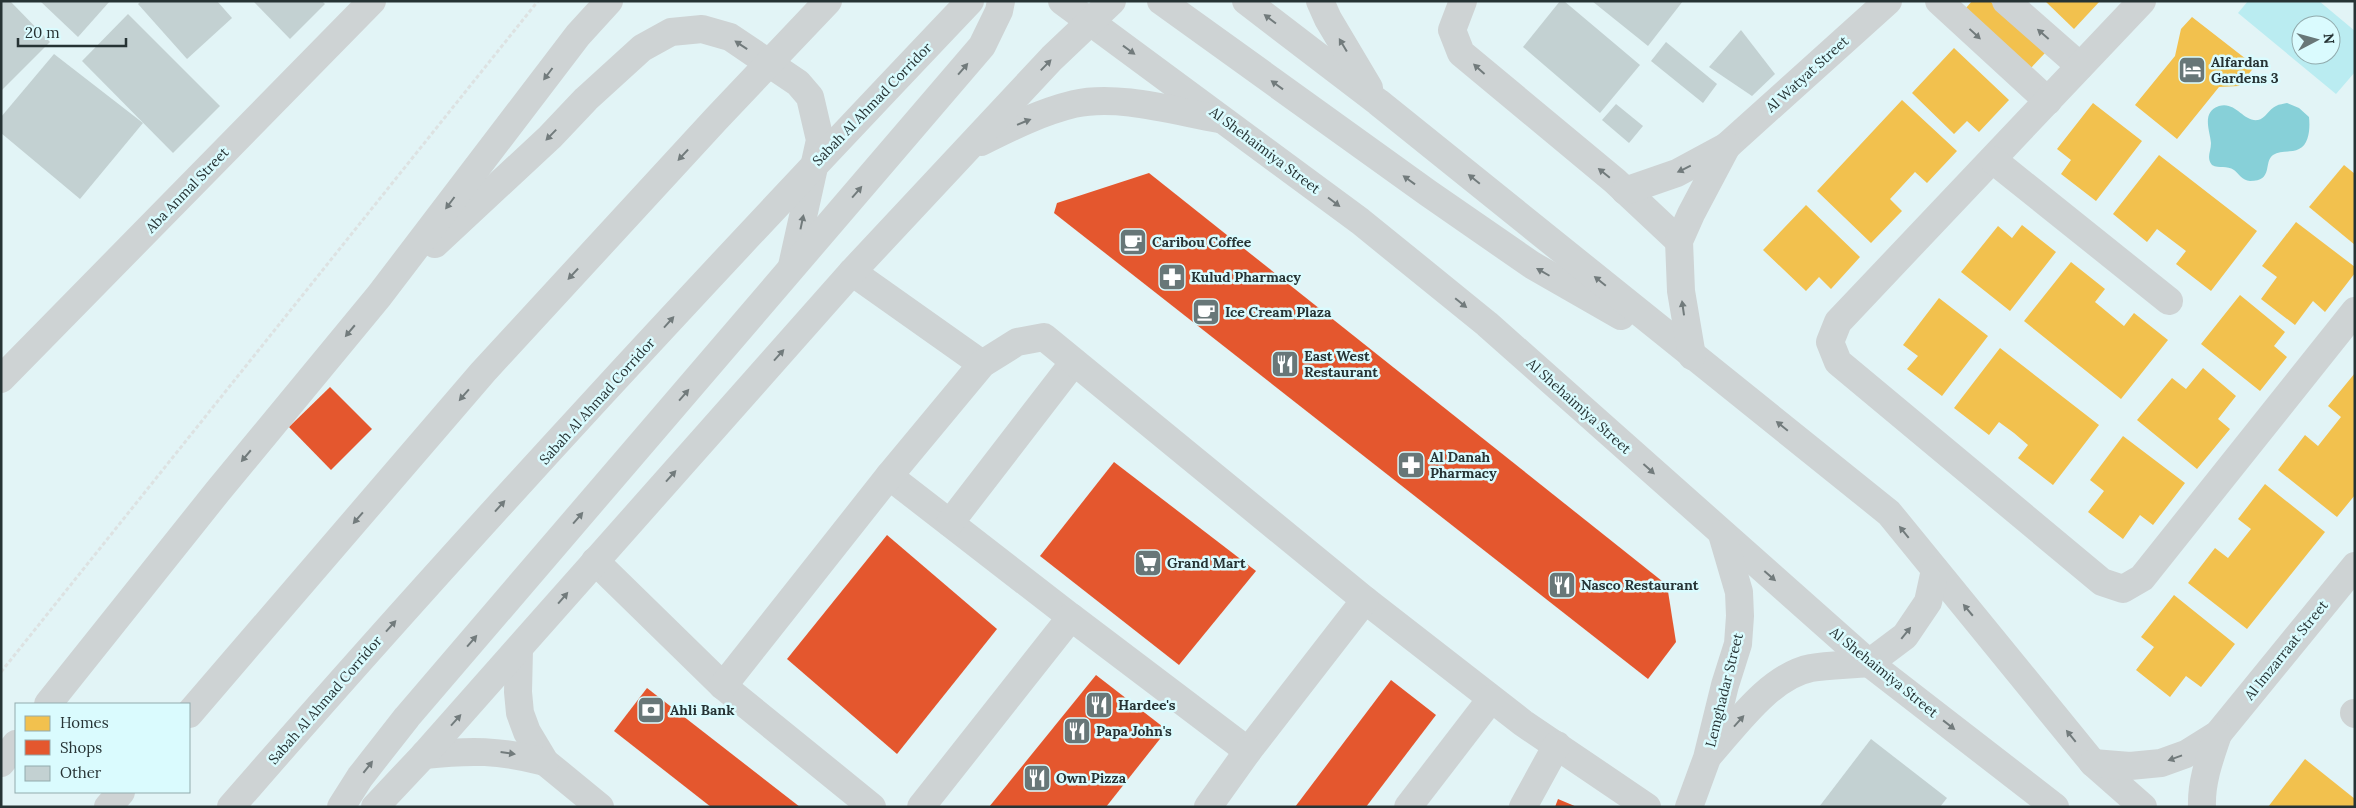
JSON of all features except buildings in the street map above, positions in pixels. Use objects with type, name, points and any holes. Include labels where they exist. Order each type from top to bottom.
[{"type":"main road","name":"Aba Anmal Street","points":[[1,378],[372,1]]},
{"type":"main road","points":[[49,703],[218,491],[379,296],[578,35],[608,1]]},
{"type":"main road","points":[[578,35],[623,1]]},
{"type":"main road","points":[[190,713],[483,372],[716,119],[828,1]]},
{"type":"main road","name":"Sabah Al Ahmad Corridor","points":[[231,807],[361,658],[788,192],[970,1]]},
{"type":"main road","points":[[341,807],[360,777],[407,717],[982,46],[999,11],[1001,1]]},
{"type":"main road","points":[[1062,1],[1089,22]]},
{"type":"main road","points":[[1071,1],[1089,22]]},
{"type":"main road","points":[[375,807],[519,649],[852,272],[964,151],[1089,22],[1112,1]]},
{"type":"main road","points":[[1161,1],[1428,193],[1532,265],[1692,356]]},
{"type":"main road","points":[[1246,1],[1378,102],[1889,513],[2093,763],[2143,807]]},
{"type":"main road","points":[[1320,1],[1328,19],[1378,102]]},
{"type":"main road","points":[[1463,1],[1452,30],[1461,53],[1625,191],[1679,241]]},
{"type":"main road","name":"Al Watyat Street","points":[[1625,191],[1677,173],[1727,146],[1888,1]]},
{"type":"main road","points":[[1939,1],[2048,101]]},
{"type":"main road","points":[[2006,1],[2080,66]]},
{"type":"main road","points":[[2142,1],[1838,322],[1830,342],[1838,362],[2102,582],[2123,589],[2142,578],[2355,311]]},
{"type":"main road","name":"Al Shehaimiya Street","points":[[1089,22],[1225,120],[1360,221],[1487,324],[1869,663],[2055,807]]},
{"type":"main road","points":[[379,296],[550,137],[586,98],[642,48],[671,32],[702,29],[730,37],[798,83],[810,97],[820,140],[791,269]]},
{"type":"main road","points":[[964,151],[1018,124],[1075,104],[1130,102],[1225,120]]},
{"type":"main road","name":"Al Watyat Street","points":[[1692,356],[1680,291],[1679,241],[1727,146]]},
{"type":"main road","points":[[1993,160],[2169,301]]},
{"type":"main road","points":[[852,272],[982,364]]},
{"type":"main road","points":[[723,686],[889,476],[982,364],[1017,342],[1044,338],[1365,600],[1491,699],[1646,807]]},
{"type":"main road","points":[[950,524],[1074,362]]},
{"type":"main road","points":[[889,476],[1248,751]]},
{"type":"main road","name":"Lemghadar Street","points":[[1689,807],[1707,758],[1738,644],[1739,592],[1722,534]]},
{"type":"main road","points":[[595,561],[723,686],[872,807]]},
{"type":"main road","name":"Al Imzarraat Street","points":[[2093,763],[2130,766],[2161,763],[2186,754],[2218,734],[2355,566]]},
{"type":"main road","points":[[1869,663],[1905,636],[1928,602],[1935,570]]},
{"type":"main road","points":[[1208,807],[1248,751],[1365,600]]},
{"type":"main road","points":[[921,807],[1071,617]]},
{"type":"main road","points":[[519,649],[518,692],[520,713],[527,732],[545,762],[600,807]]},
{"type":"main road","name":"Lemghadar Street","points":[[1707,758],[1749,710],[1776,684],[1810,668],[1869,663]]},
{"type":"main road","points":[[1408,807],[1491,699]]},
{"type":"main road","name":"Al Imzarraat Street","points":[[2202,807],[2201,793],[2206,770],[2218,734]]},
{"type":"main road","points":[[1523,807],[1557,744]]},
{"type":"main road","points":[[1,763],[15,745]]},
{"type":"main road","points":[[424,755],[488,750],[513,753],[545,762]]},
{"type":"main road","points":[[108,807],[120,793]]},
{"type":"path","points":[[1,672],[538,1]]},
{"type":"shaded area","points":[[2248,1],[2319,1],[2336,15],[2291,15],[2291,57],[2238,13]]},
{"type":"shaded area","points":[[2341,19],[2355,31],[2355,72],[2336,94],[2301,65],[2341,65]]},
{"type":"shaded area","points":[[2287,103],[2299,108],[2309,117],[2307,139],[2303,147],[2273,155],[2270,158],[2265,175],[2257,180],[2247,180],[2234,170],[2212,165],[2209,157],[2211,143],[2208,117],[2213,109],[2219,106],[2230,106],[2248,118],[2258,120],[2263,118],[2274,107]]},
{"type":"place","name":"Alfardan Gardens 3","points":[[2192,70]]},
{"type":"place","name":"Caribou Coffee","points":[[1133,242]]},
{"type":"place","name":"Kulud Pharmacy","points":[[1172,277]]},
{"type":"place","name":"Ice Cream Plaza","points":[[1206,312]]},
{"type":"place","name":"East West Restaurant","points":[[1285,364]]},
{"type":"place","name":"Al Danah Pharmacy","points":[[1411,465]]},
{"type":"place","name":"Grand Mart","points":[[1148,563]]},
{"type":"place","name":"Nasco Restaurant","points":[[1562,585]]},
{"type":"place","name":"Hardee's","points":[[1099,705]]},
{"type":"place","name":"Ahli Bank","points":[[651,710]]},
{"type":"place","name":"Papa John's","points":[[1077,731]]},
{"type":"place","name":"Own Pizza","points":[[1037,778]]}]
